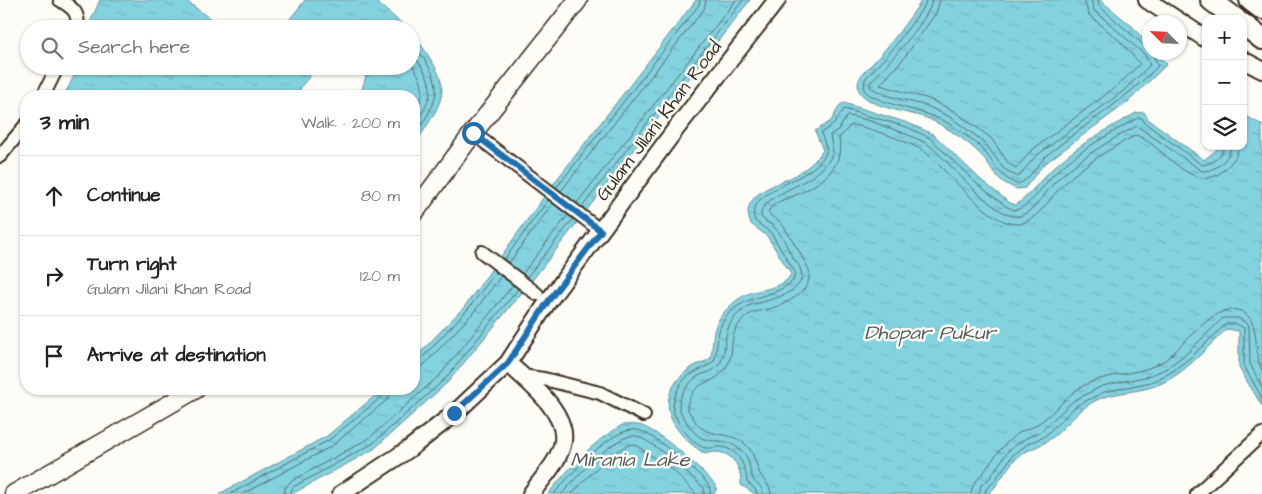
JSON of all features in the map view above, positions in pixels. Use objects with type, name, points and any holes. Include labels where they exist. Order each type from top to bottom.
[{"type":"main road","points":[[420,205],[473,133],[578,0]]},
{"type":"main road","points":[[1211,0],[1231,15]]},
{"type":"main road","points":[[1250,0],[1262,9]]},
{"type":"main road","points":[[1247,27],[1262,39]]},
{"type":"main road","points":[[14,494],[186,395]]},
{"type":"street","points":[[60,0],[74,9],[79,20]]},
{"type":"street","name":"Gulam Jilani Khan Road","points":[[341,494],[409,449],[454,413],[508,363],[547,303],[675,130],[777,0]]},
{"type":"street","points":[[1147,0],[1202,36]]},
{"type":"street","points":[[1247,62],[1262,70]]},
{"type":"street","points":[[46,90],[54,75]]},
{"type":"street","points":[[0,156],[20,132]]},
{"type":"street","points":[[473,133],[601,231]]},
{"type":"street","points":[[482,252],[536,294]]},
{"type":"street","points":[[508,363],[547,400],[559,422],[563,440],[556,460],[531,494]]},
{"type":"street","points":[[521,376],[544,378],[600,392],[644,415]]},
{"type":"street","points":[[1197,494],[1262,434]]},
{"type":"water","points":[[100,0],[185,0],[212,20],[91,20]]},
{"type":"water","points":[[305,0],[374,0],[397,20],[289,20]]},
{"type":"water","points":[[696,0],[750,0],[534,278],[448,382],[374,449],[292,494],[219,494],[327,436],[376,395],[420,395],[420,353],[465,306],[551,187]]},
{"type":"water","points":[[922,0],[1100,0],[1133,27],[1142,38],[1142,60],[1163,60],[1167,64],[1129,101],[1043,165],[1025,188],[1017,189],[1002,181],[977,151],[948,129],[921,116],[876,104],[866,99],[860,92],[858,82],[861,76],[905,25]]},
{"type":"water","points":[[420,43],[440,77],[442,88],[441,99],[420,136],[420,90],[362,90],[366,76],[420,75]]},
{"type":"water","points":[[74,75],[311,75],[300,90],[67,90]]},
{"type":"water","name":"Dhopar Pukur","points":[[844,103],[908,123],[933,134],[981,180],[1010,203],[1016,205],[1052,169],[1081,145],[1136,113],[1144,112],[1148,119],[1204,160],[1216,150],[1247,150],[1247,117],[1262,125],[1262,406],[1239,368],[1239,331],[1227,329],[1174,377],[1145,389],[1107,396],[1087,406],[1052,438],[1023,453],[1016,459],[988,494],[755,494],[741,485],[739,470],[732,459],[720,453],[705,454],[693,446],[675,426],[668,404],[670,392],[677,381],[689,369],[710,359],[716,325],[728,308],[745,295],[779,285],[788,279],[791,274],[767,236],[751,224],[748,214],[749,206],[760,192],[798,174],[817,158],[823,150],[815,131],[831,121],[840,105]]},
{"type":"water","name":"Mirania Lake","points":[[622,425],[636,425],[646,428],[668,442],[693,462],[712,481],[717,488],[714,494],[548,494],[582,456],[601,439]]},
{"type":"route","points":[[454,413],[508,363],[547,303],[601,231],[473,133]]}]
